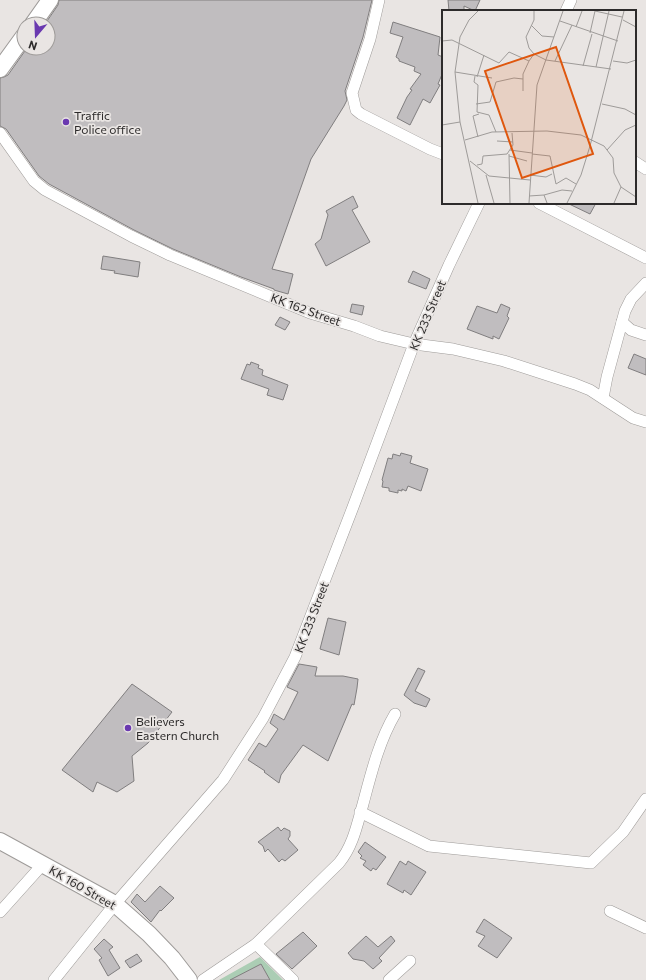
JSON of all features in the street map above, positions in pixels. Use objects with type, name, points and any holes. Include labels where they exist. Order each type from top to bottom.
[{"type":"main road","points":[[39,16],[50,0]]},
{"type":"main road","points":[[0,69],[16,47]]},
{"type":"main road","name":"KK 160 Street","points":[[0,841],[115,904],[149,934],[172,958],[189,980]]},
{"type":"street","points":[[379,0],[370,39],[352,93],[356,110],[361,114],[430,149],[442,154]]},
{"type":"street","points":[[566,10],[571,0]]},
{"type":"street","name":"KK 162 Street","points":[[0,133],[34,181],[45,190],[131,236],[203,270],[310,313],[354,326],[380,336],[414,344],[453,349],[504,362],[576,384],[590,390],[633,418],[646,422]]},
{"type":"street","points":[[636,163],[646,169]]},
{"type":"street","name":"KK 233 Street","points":[[54,980],[115,904],[223,780],[263,718],[295,658],[351,514],[414,344],[449,265],[479,204]]},
{"type":"street","points":[[542,204],[646,258]]},
{"type":"street","points":[[603,398],[607,377],[625,311],[631,299],[646,283]]},
{"type":"street","points":[[622,322],[631,330],[646,335]]},
{"type":"street","points":[[203,980],[256,944],[342,859],[353,838],[386,733],[395,714]]},
{"type":"street","points":[[360,812],[429,846],[591,863],[623,832],[646,799]]},
{"type":"street","points":[[0,912],[43,864]]},
{"type":"street","points":[[610,911],[646,928]]},
{"type":"street","points":[[256,944],[293,980]]},
{"type":"street","points":[[389,980],[410,961]]},
{"type":"green space","points":[[260,957],[283,980],[219,980]]},
{"type":"building","points":[[59,0],[372,0],[363,37],[345,91],[347,100],[311,159],[272,269],[293,274],[288,294],[274,290],[173,249],[134,230],[49,184],[39,176],[6,129],[0,126],[0,78],[8,75],[21,56],[56,56],[56,16],[50,16],[58,5]]},
{"type":"building","points":[[448,0],[480,0],[475,10],[464,6],[464,10],[449,10]]},
{"type":"building","points":[[393,22],[440,37],[438,55],[442,57],[442,74],[438,84],[440,85],[430,103],[423,99],[410,125],[397,118],[412,90],[410,89],[421,74],[414,71],[415,67],[399,61],[396,57],[403,37],[390,33]]},
{"type":"building","points":[[353,196],[358,207],[352,210],[370,242],[326,266],[315,244],[321,239],[328,215],[326,211]]},
{"type":"building","points":[[569,204],[595,204],[590,214]]},
{"type":"building","points":[[103,256],[140,262],[138,277],[101,269]]},
{"type":"building","points":[[413,271],[430,279],[426,289],[408,282]]},
{"type":"building","points":[[352,304],[364,306],[362,315],[350,312]]},
{"type":"building","points":[[501,304],[510,308],[507,316],[509,318],[499,339],[493,336],[493,339],[467,329],[477,306],[497,313]]},
{"type":"building","points":[[280,317],[290,322],[285,330],[275,325]]},
{"type":"building","points":[[634,354],[646,359],[646,375],[628,368]]},
{"type":"building","points":[[251,362],[259,365],[258,368],[263,370],[262,375],[288,385],[283,400],[267,395],[269,389],[241,379],[247,364],[250,365]]},
{"type":"building","points":[[401,453],[412,456],[410,463],[428,469],[421,491],[408,486],[406,491],[402,489],[402,491],[398,490],[398,493],[389,491],[389,488],[382,487],[382,480],[388,458],[392,459],[393,454],[400,456]]},
{"type":"building","points":[[328,618],[346,622],[339,655],[320,649]]},
{"type":"building","points":[[299,664],[317,667],[315,676],[343,676],[358,679],[357,688],[354,705],[352,704],[328,761],[303,745],[281,775],[279,783],[264,772],[265,771],[248,760],[259,743],[266,747],[278,729],[270,723],[274,714],[284,720],[298,692],[287,687]]},
{"type":"building","points":[[418,668],[425,671],[415,691],[430,699],[426,707],[414,703],[404,695]]},
{"type":"building","name":"Believers Eastern Church","points":[[132,684],[172,712],[148,743],[132,756],[134,781],[117,792],[97,782],[93,792],[62,770]]},
{"type":"building","points":[[278,827],[281,831],[284,828],[290,831],[290,836],[288,839],[298,850],[285,861],[282,859],[279,862],[268,849],[265,852],[263,846],[258,842]]},
{"type":"building","points":[[365,842],[386,857],[376,870],[373,868],[371,871],[363,865],[366,861],[360,858],[362,856],[358,852]]},
{"type":"building","points":[[400,861],[406,865],[408,861],[426,872],[411,895],[404,890],[403,893],[387,884]]},
{"type":"building","points":[[160,886],[174,898],[161,911],[160,910],[151,922],[131,902],[137,894],[145,902]]},
{"type":"building","points":[[484,919],[512,938],[497,958],[478,946],[485,936],[476,932]]},
{"type":"building","points":[[303,932],[317,946],[292,969],[276,954]]},
{"type":"building","points":[[366,936],[378,947],[391,936],[395,941],[379,958],[382,961],[373,969],[364,961],[353,959],[348,953]]},
{"type":"building","points":[[104,939],[113,947],[109,950],[120,968],[108,976],[99,960],[102,958],[94,949]]},
{"type":"building","points":[[137,954],[142,961],[130,968],[125,961]]},
{"type":"building","points":[[261,964],[270,980],[230,980]]},
{"type":"place","name":"Traffic Police office","points":[[66,122]]},
{"type":"place","name":"Believers Eastern Church","points":[[128,728]]}]
